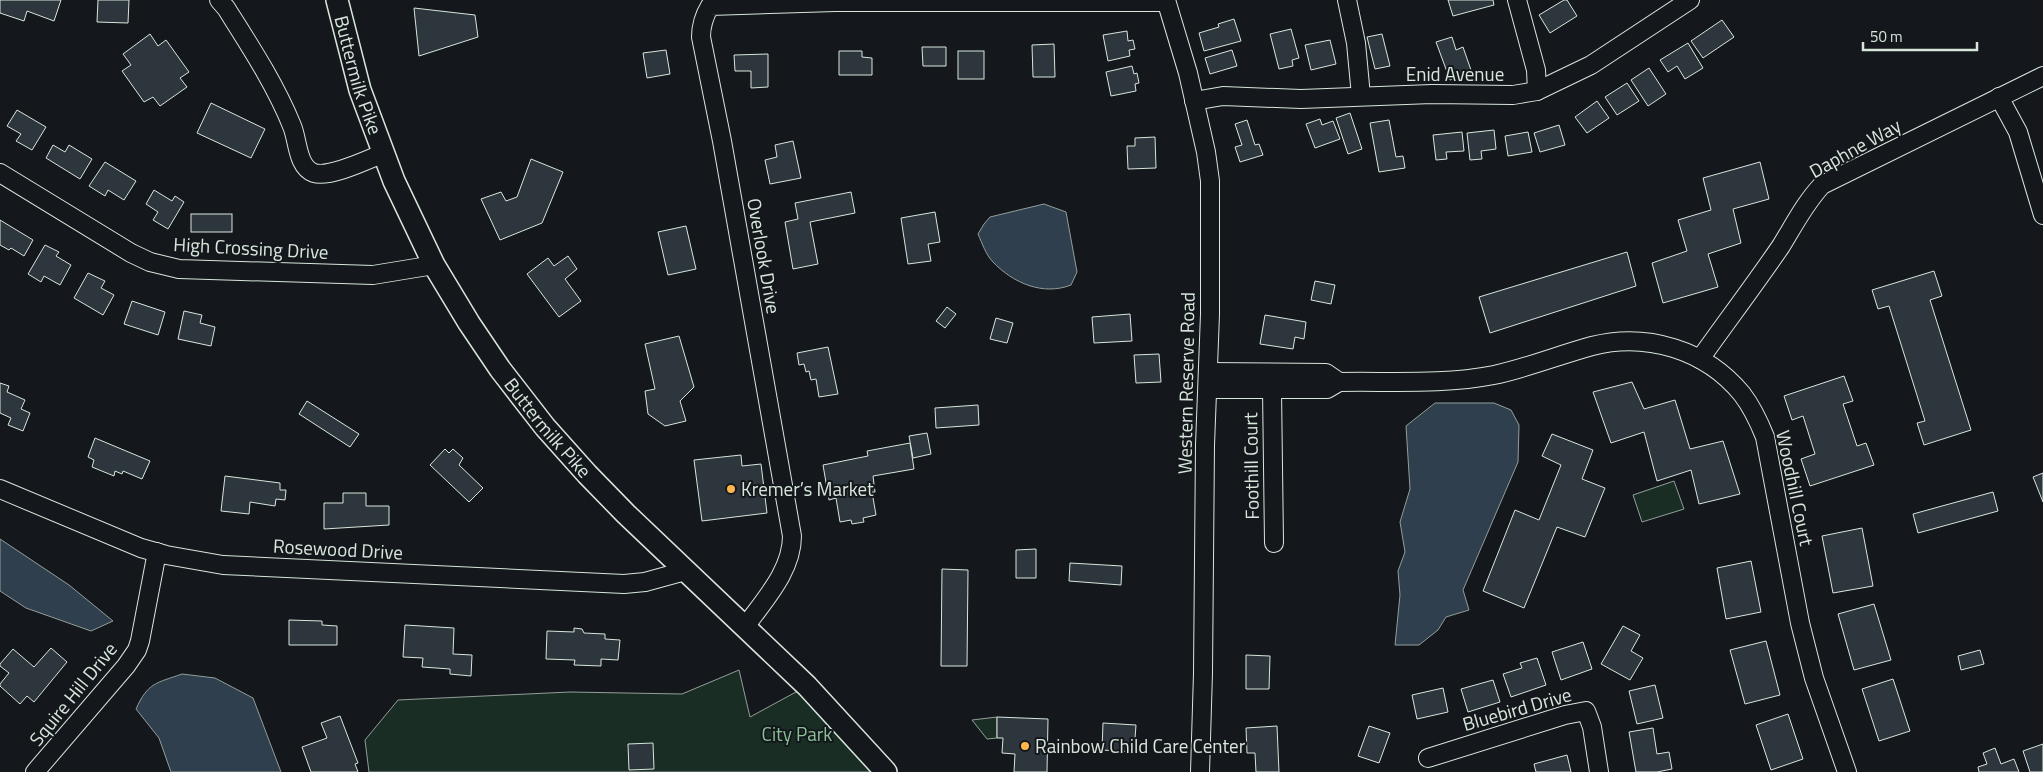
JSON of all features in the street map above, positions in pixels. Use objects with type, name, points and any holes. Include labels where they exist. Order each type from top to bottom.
[{"type":"main road","name":"Buttermilk Pike","points":[[337,0],[360,90],[394,181],[434,265],[500,369],[545,427],[587,474],[685,571],[807,686],[886,772]]},
{"type":"street","points":[[219,0],[226,8],[266,73],[293,127],[302,162],[314,172],[324,173],[384,153]]},
{"type":"street","points":[[1347,0],[1356,43],[1361,96]]},
{"type":"street","points":[[1517,0],[1536,70],[1536,91]]},
{"type":"street","name":"Enid Avenue","points":[[1194,101],[1223,96],[1301,99],[1361,96],[1513,95],[1536,91],[1590,65],[1690,0]]},
{"type":"street","name":"Overlook Drive","points":[[745,627],[778,580],[790,555],[792,536],[701,36],[701,28],[710,6],[835,2],[1166,1]]},
{"type":"street","name":"Western Reserve Road","points":[[1166,1],[1194,101],[1206,152],[1210,181],[1200,772]]},
{"type":"street","name":"Daphne Way","points":[[1700,359],[1772,258],[1810,198],[1822,186],[2043,76]]},
{"type":"street","points":[[1999,97],[2018,132],[2043,215]]},
{"type":"street","name":"High Crossing Drive","points":[[0,173],[132,253],[150,262],[179,269],[373,275],[434,265]]},
{"type":"street","name":"Woodhill Court","points":[[1208,380],[1272,389],[1327,389],[1339,382],[1470,379],[1496,374],[1594,346],[1631,340],[1666,345],[1710,365],[1742,395],[1756,416],[1766,437],[1800,623],[1814,678],[1847,772]]},
{"type":"street","name":"Woodhill Court","points":[[1208,380],[1326,373],[1339,382]]},
{"type":"street","name":"Foothill Court","points":[[1272,389],[1274,543]]},
{"type":"street","name":"Rosewood Drive","points":[[0,489],[141,548],[223,565],[624,584],[645,582],[685,571]]},
{"type":"street","name":"Squire Hill Drive","points":[[35,772],[126,666],[137,650],[157,552]]},
{"type":"street","name":"Bluebird Drive","points":[[1428,758],[1565,715],[1586,711],[1592,727],[1600,772]]},
{"type":"green space","points":[[1674,481],[1684,509],[1642,522],[1633,495]]},
{"type":"green space","name":"City Park","points":[[739,670],[750,717],[807,686],[886,772],[369,772],[365,740],[398,700],[570,692],[682,694]]},
{"type":"green space","points":[[997,717],[997,738],[987,739],[972,720]]},
{"type":"water","points":[[1044,204],[1066,212],[1077,272],[1071,285],[1060,288],[1050,289],[1029,286],[1010,276],[991,259],[984,249],[978,234],[990,217]]},
{"type":"water","points":[[1435,403],[1494,403],[1511,410],[1519,425],[1518,462],[1463,590],[1469,610],[1446,617],[1438,630],[1419,645],[1395,645],[1400,595],[1398,571],[1405,552],[1400,522],[1410,489],[1406,426]]},
{"type":"water","points":[[0,539],[69,585],[113,621],[91,631],[26,608],[0,591]]},
{"type":"water","points":[[182,674],[215,678],[253,698],[281,772],[171,772],[159,738],[136,709],[149,688]]},
{"type":"building","points":[[0,0],[61,0],[54,21],[27,11],[24,21],[0,13]]},
{"type":"building","points":[[98,0],[129,0],[128,23],[97,22]]},
{"type":"building","points":[[1448,0],[1493,0],[1494,5],[1453,16]]},
{"type":"building","points":[[1567,0],[1577,16],[1550,33],[1539,15]]},
{"type":"building","points":[[414,8],[475,15],[478,37],[419,56]]},
{"type":"building","points":[[1234,19],[1241,41],[1204,51],[1199,33],[1219,27],[1218,24]]},
{"type":"building","points":[[1722,20],[1734,37],[1703,58],[1691,41]]},
{"type":"building","points":[[1291,29],[1299,58],[1292,60],[1293,66],[1279,69],[1270,34]]},
{"type":"building","points":[[1127,31],[1128,41],[1133,40],[1135,49],[1129,50],[1130,56],[1108,61],[1103,35]]},
{"type":"building","points":[[150,34],[158,46],[166,40],[189,72],[180,78],[187,87],[160,106],[153,97],[144,102],[122,71],[131,65],[123,54]]},
{"type":"building","points":[[1382,34],[1390,66],[1375,69],[1367,37]]},
{"type":"building","points":[[1452,37],[1456,50],[1463,47],[1472,73],[1450,80],[1436,42]]},
{"type":"building","points":[[1330,40],[1336,64],[1311,70],[1305,45]]},
{"type":"building","points":[[1688,43],[1703,68],[1685,79],[1677,66],[1668,72],[1660,60]]},
{"type":"building","points":[[1054,44],[1055,77],[1033,77],[1032,45]]},
{"type":"building","points":[[922,47],[946,47],[946,66],[923,66]]},
{"type":"building","points":[[666,50],[670,74],[647,78],[643,53]]},
{"type":"building","points":[[1232,50],[1237,66],[1210,74],[1205,58]]},
{"type":"building","points":[[839,51],[862,51],[862,57],[872,58],[872,75],[839,75]]},
{"type":"building","points":[[958,51],[984,51],[984,79],[958,79]]},
{"type":"building","points":[[768,54],[768,87],[751,88],[751,71],[735,71],[734,55]]},
{"type":"building","points":[[1132,66],[1134,74],[1137,73],[1139,83],[1135,84],[1136,91],[1111,96],[1106,72]]},
{"type":"building","points":[[1649,68],[1666,94],[1648,106],[1631,80]]},
{"type":"building","points":[[1627,83],[1639,101],[1617,115],[1605,97]]},
{"type":"building","points":[[1597,101],[1609,118],[1587,133],[1575,117]]},
{"type":"building","points":[[211,103],[265,129],[251,158],[197,133]]},
{"type":"building","points":[[17,110],[46,127],[32,150],[16,141],[21,134],[7,126]]},
{"type":"building","points":[[1350,113],[1362,149],[1348,154],[1336,118]]},
{"type":"building","points":[[1320,119],[1322,125],[1333,121],[1340,139],[1315,148],[1306,124]]},
{"type":"building","points":[[1247,120],[1255,145],[1259,144],[1263,155],[1240,162],[1235,147],[1242,145],[1235,124]]},
{"type":"building","points":[[1389,120],[1396,157],[1403,156],[1405,168],[1379,172],[1370,123]]},
{"type":"building","points":[[1559,125],[1565,145],[1540,152],[1534,133]]},
{"type":"building","points":[[1494,130],[1496,149],[1481,151],[1482,159],[1470,160],[1467,133]]},
{"type":"building","points":[[1462,132],[1464,151],[1446,152],[1447,159],[1436,160],[1433,135]]},
{"type":"building","points":[[1528,132],[1532,152],[1508,156],[1505,136]]},
{"type":"building","points":[[1155,137],[1156,168],[1128,169],[1127,146],[1135,146],[1135,138]]},
{"type":"building","points":[[793,141],[801,178],[770,184],[765,160],[777,157],[775,145]]},
{"type":"building","points":[[53,145],[65,152],[69,145],[92,159],[80,179],[46,158]]},
{"type":"building","points":[[531,159],[563,172],[542,223],[500,240],[481,199],[501,192],[506,201],[517,197]]},
{"type":"building","points":[[105,162],[136,181],[124,200],[108,190],[105,196],[89,186]]},
{"type":"building","points":[[1760,162],[1769,199],[1733,209],[1741,243],[1708,254],[1718,287],[1663,303],[1652,263],[1687,251],[1678,220],[1711,210],[1703,178]]},
{"type":"building","points":[[154,190],[172,201],[175,196],[184,202],[168,229],[153,220],[158,212],[146,204]]},
{"type":"building","points":[[851,192],[855,213],[810,222],[818,264],[793,269],[785,222],[798,219],[795,203]]},
{"type":"building","points":[[935,212],[940,242],[928,244],[931,261],[908,264],[901,218]]},
{"type":"building","points":[[191,214],[232,214],[232,232],[191,232]]},
{"type":"building","points":[[0,220],[33,240],[24,256],[11,248],[9,250],[0,245]]},
{"type":"building","points":[[686,226],[696,269],[668,275],[658,232]]},
{"type":"building","points":[[45,245],[59,252],[56,256],[71,265],[60,285],[44,276],[41,282],[28,274]]},
{"type":"building","points":[[1627,252],[1636,286],[1490,333],[1479,297]]},
{"type":"building","points":[[568,256],[577,269],[565,279],[581,301],[559,317],[527,274],[548,258],[554,266]]},
{"type":"building","points":[[1934,271],[1942,296],[1930,300],[1971,430],[1924,445],[1917,423],[1925,421],[1889,306],[1878,309],[1872,290]]},
{"type":"building","points":[[88,273],[105,281],[101,288],[114,295],[103,315],[74,298]]},
{"type":"building","points":[[1315,281],[1335,285],[1331,304],[1311,300]]},
{"type":"building","points":[[132,301],[165,312],[158,335],[124,324]]},
{"type":"building","points":[[947,307],[956,314],[945,328],[936,321]]},
{"type":"building","points":[[184,311],[202,315],[200,323],[215,327],[211,346],[178,339]]},
{"type":"building","points":[[1130,314],[1132,341],[1094,343],[1092,317]]},
{"type":"building","points":[[1265,315],[1306,322],[1304,339],[1295,337],[1293,349],[1260,344]]},
{"type":"building","points":[[996,318],[1013,323],[1007,343],[990,339]]},
{"type":"building","points":[[679,336],[694,387],[680,401],[686,421],[665,426],[648,414],[645,391],[655,389],[645,344]]},
{"type":"building","points":[[828,347],[838,394],[819,397],[816,379],[811,380],[809,371],[806,372],[804,364],[799,365],[797,353]]},
{"type":"building","points":[[1159,354],[1161,382],[1136,383],[1134,355]]},
{"type":"building","points":[[1844,376],[1853,401],[1843,404],[1857,446],[1866,443],[1874,465],[1810,486],[1801,459],[1815,454],[1803,416],[1792,420],[1784,396]]},
{"type":"building","points":[[1632,382],[1644,409],[1675,400],[1690,449],[1723,441],[1740,494],[1699,504],[1691,470],[1657,481],[1644,432],[1611,443],[1593,392]]},
{"type":"building","points":[[0,383],[9,386],[7,392],[25,400],[21,409],[30,413],[23,431],[8,425],[11,418],[0,413]]},
{"type":"building","points":[[307,401],[359,434],[350,447],[299,414]]},
{"type":"building","points":[[978,405],[979,425],[936,428],[935,408]]},
{"type":"building","points":[[927,433],[931,454],[913,458],[909,436]]},
{"type":"building","points":[[1552,434],[1593,450],[1582,479],[1605,488],[1585,537],[1557,527],[1524,608],[1483,591],[1515,510],[1539,520],[1561,465],[1542,456]]},
{"type":"building","points":[[95,438],[150,461],[142,479],[123,471],[122,474],[115,471],[114,476],[92,467],[94,460],[88,457]]},
{"type":"building","points":[[910,443],[914,469],[873,476],[875,492],[872,492],[876,515],[863,518],[864,522],[852,524],[851,520],[840,522],[836,498],[829,500],[823,465],[868,456],[867,451]]},
{"type":"building","points":[[445,449],[449,453],[453,449],[463,458],[459,465],[483,488],[469,502],[430,465]]},
{"type":"building","name":"Kremer’s Market","points":[[741,455],[742,466],[761,464],[767,513],[702,521],[694,460]]},
{"type":"building","points":[[2043,473],[2043,502],[2033,477]]},
{"type":"building","points":[[225,476],[280,483],[280,490],[286,490],[285,500],[276,499],[275,506],[250,502],[249,514],[221,511]]},
{"type":"building","points":[[1993,492],[1998,511],[1918,533],[1913,514]]},
{"type":"building","points":[[343,493],[366,493],[366,506],[389,506],[389,525],[324,529],[324,503],[343,503]]},
{"type":"building","points":[[1862,528],[1873,586],[1833,593],[1822,536]]},
{"type":"building","points":[[1036,549],[1036,578],[1016,578],[1016,550]]},
{"type":"building","points":[[1751,561],[1761,612],[1726,619],[1717,568]]},
{"type":"building","points":[[1070,563],[1122,566],[1121,585],[1069,581]]},
{"type":"building","points":[[942,569],[968,570],[967,666],[941,666]]},
{"type":"building","points":[[1874,604],[1891,660],[1854,670],[1838,614]]},
{"type":"building","points":[[289,620],[322,621],[322,625],[337,626],[337,645],[289,645]]},
{"type":"building","points":[[405,625],[454,628],[453,654],[472,655],[471,676],[450,674],[450,669],[422,667],[423,658],[403,657]]},
{"type":"building","points":[[1623,626],[1640,635],[1631,651],[1643,658],[1630,680],[1601,664]]},
{"type":"building","points":[[574,628],[582,629],[584,633],[605,634],[605,639],[620,640],[618,660],[601,659],[601,666],[574,665],[575,660],[546,659],[547,631],[574,632]]},
{"type":"building","points":[[1766,641],[1780,695],[1745,704],[1730,650]]},
{"type":"building","points":[[1583,642],[1592,669],[1561,680],[1552,652]]},
{"type":"building","points":[[51,648],[67,662],[34,702],[27,696],[20,704],[0,686],[9,673],[0,664],[13,649],[34,667]]},
{"type":"building","points":[[1980,650],[1984,664],[1961,670],[1958,656]]},
{"type":"building","points":[[1246,655],[1270,656],[1269,689],[1246,689]]},
{"type":"building","points":[[1537,658],[1546,685],[1511,697],[1503,674],[1522,668],[1520,663]]},
{"type":"building","points":[[1893,679],[1910,731],[1879,741],[1862,689]]},
{"type":"building","points":[[1493,680],[1500,702],[1468,712],[1461,689]]},
{"type":"building","points":[[1655,685],[1663,718],[1637,724],[1629,691]]},
{"type":"building","points":[[1443,688],[1448,712],[1417,719],[1412,695]]},
{"type":"building","points":[[1788,714],[1803,759],[1771,770],[1756,725]]},
{"type":"building","points":[[340,716],[358,763],[355,764],[358,772],[311,772],[302,747],[327,738],[321,723]]},
{"type":"building","name":"Rainbow Child Care Center","points":[[997,717],[1048,719],[1047,772],[1014,772],[1015,754],[1002,753],[1003,738],[997,738]]},
{"type":"building","points":[[1103,723],[1136,725],[1134,752],[1102,750]]},
{"type":"building","points":[[1277,726],[1279,772],[1256,772],[1255,753],[1247,753],[1246,728]]},
{"type":"building","points":[[1369,726],[1390,733],[1379,763],[1358,756]]},
{"type":"building","points":[[1653,728],[1657,754],[1669,752],[1672,769],[1657,772],[1636,772],[1629,732]]},
{"type":"building","points":[[653,743],[654,769],[629,770],[628,744]]},
{"type":"building","points":[[2043,744],[2043,772],[2030,772],[2023,751]]},
{"type":"building","points":[[1995,748],[2001,764],[2014,759],[2019,772],[1979,772],[1978,767],[1987,764],[1983,753]]},
{"type":"building","points":[[1567,755],[1571,772],[1536,772],[1534,764]]},
{"type":"place","name":"Kremer’s Market","points":[[731,489]]},
{"type":"place","name":"Rainbow Child Care Center","points":[[1025,746]]}]
